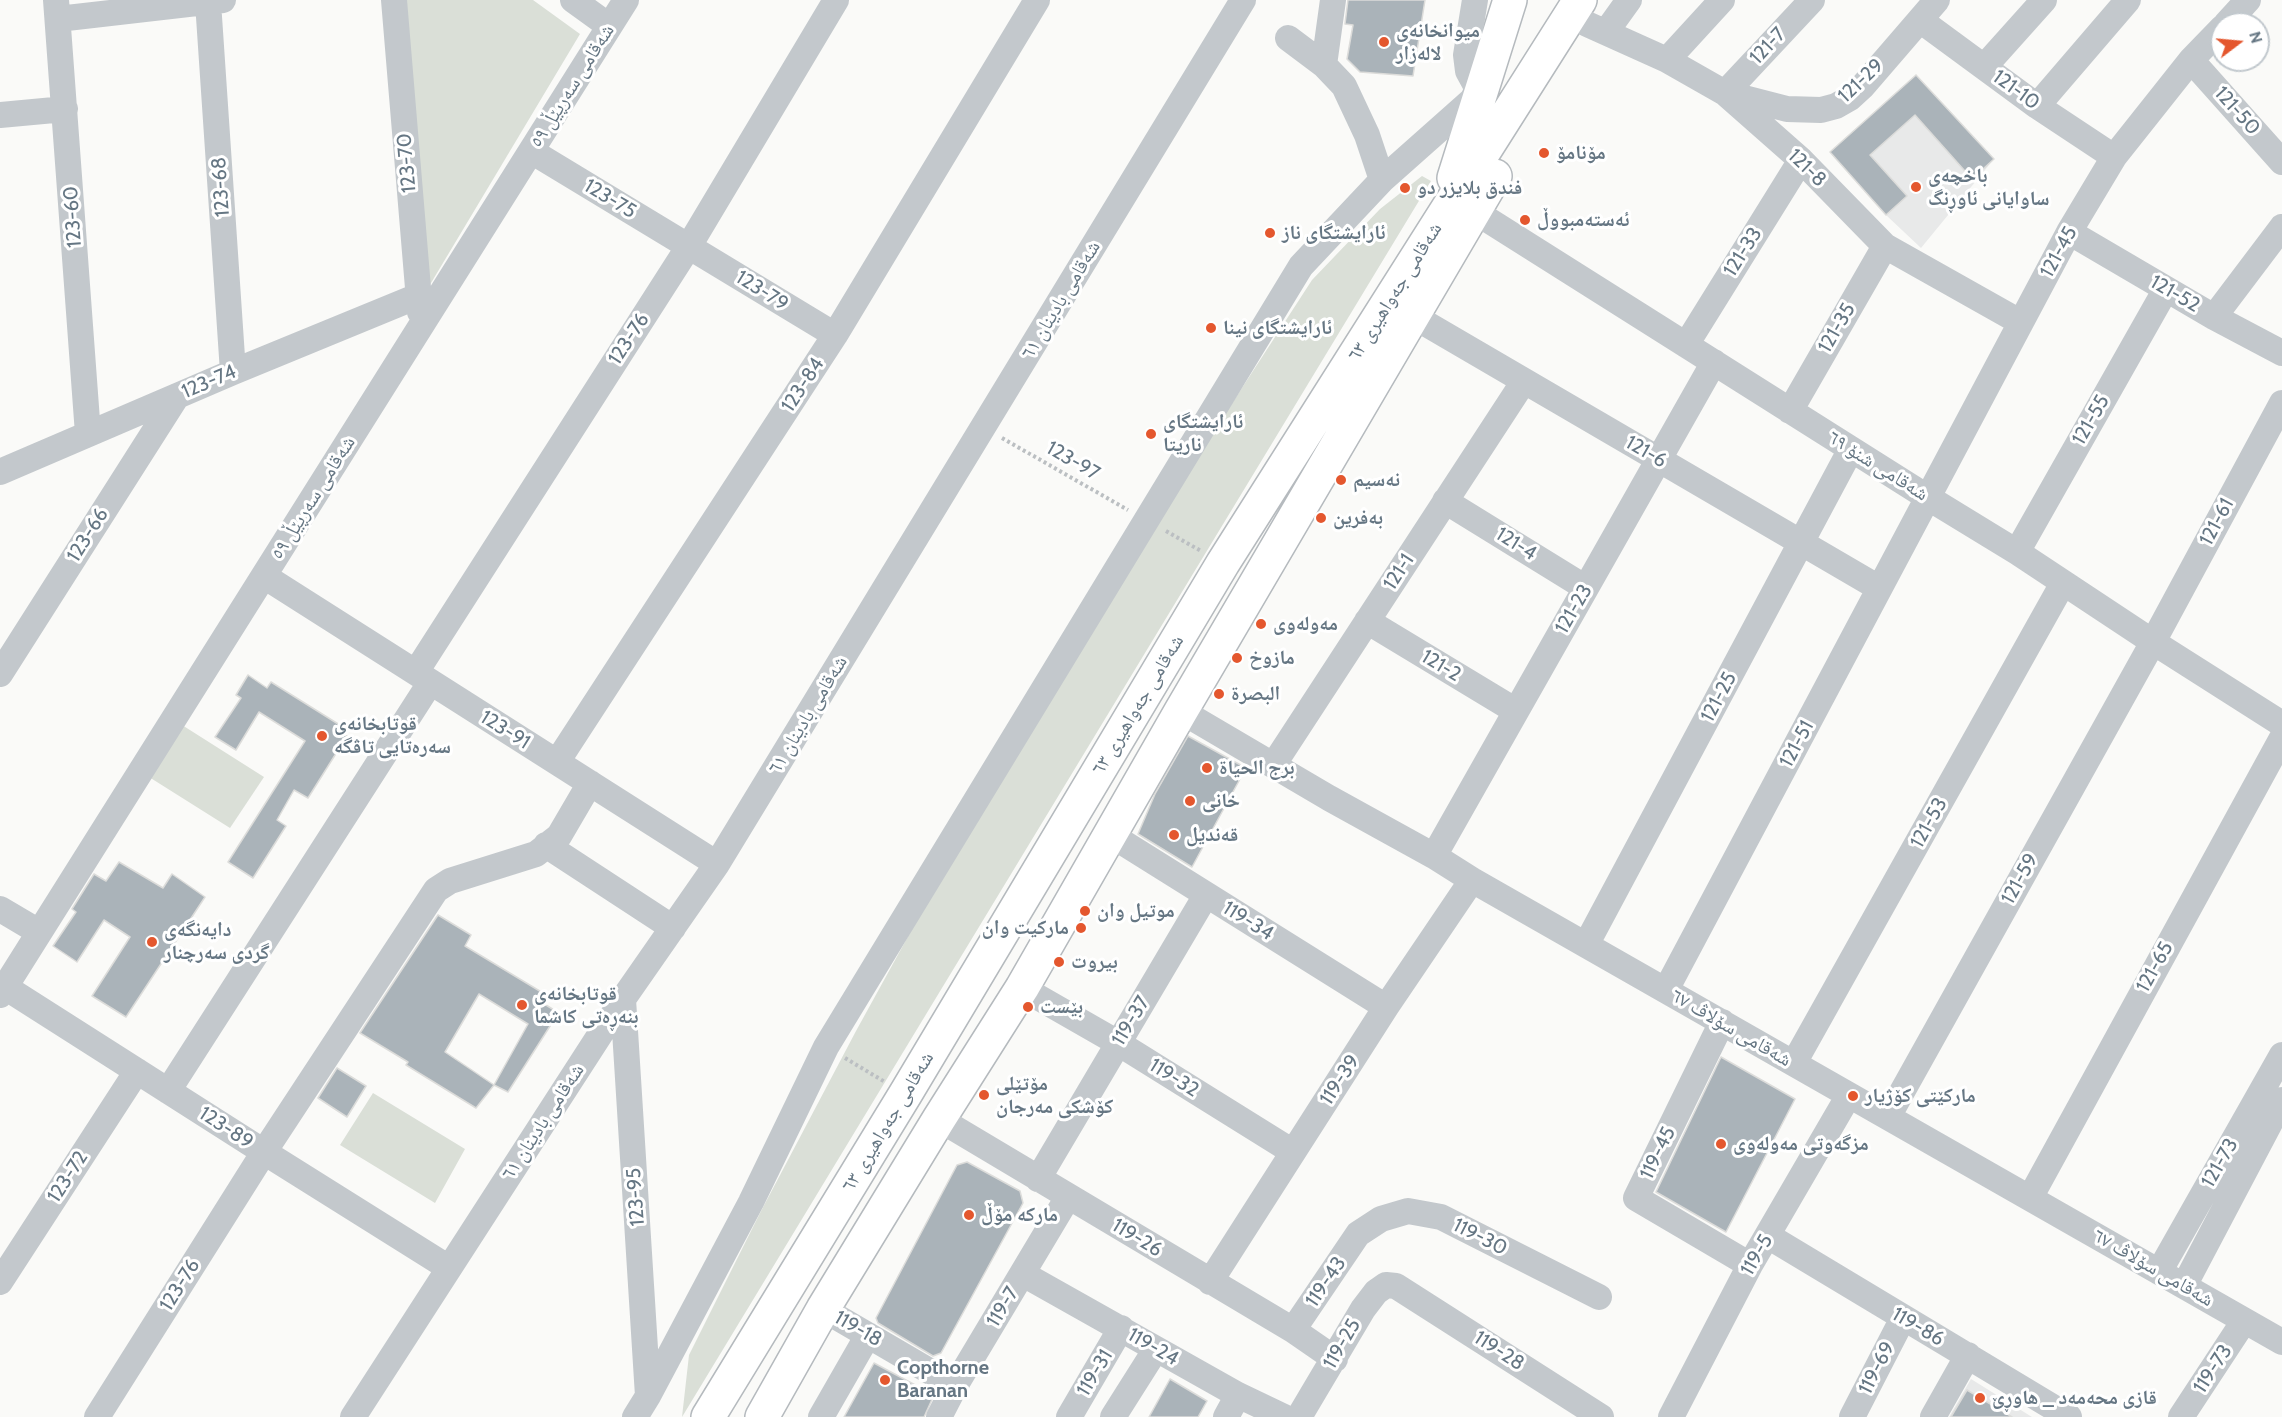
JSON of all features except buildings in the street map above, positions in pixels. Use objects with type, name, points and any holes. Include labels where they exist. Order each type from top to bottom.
[{"type":"main road","points":[[1440,220],[1510,0]]},
{"type":"main road","name":"شەقامی جەواهیری ٦٣","points":[[708,1417],[906,1093],[1223,563],[1440,220],[1515,123],[1594,14]]},
{"type":"main road","name":"شەقامی جەواهیری ٦٣","points":[[762,1417],[823,1309],[1022,988],[1181,711],[1474,211],[1515,123]]},
{"type":"street","name":"123-70","points":[[394,0],[421,327]]},
{"type":"street","points":[[573,0],[609,26]]},
{"type":"street","name":"شەقامی سەرپێڵ ٥٩","points":[[3,991],[626,0]]},
{"type":"street","name":"123-76","points":[[168,1091],[689,246],[836,0]]},
{"type":"street","name":"123-84","points":[[557,762],[835,335],[1038,0]]},
{"type":"street","name":"شەقامی بادینان ٦١","points":[[353,1417],[624,999],[717,864],[1243,0]]},
{"type":"street","points":[[1324,65],[1333,0]]},
{"type":"street","points":[[641,1407],[751,1202],[826,1047],[1301,266],[1382,180],[1480,93],[1468,71],[1466,55],[1474,0]]},
{"type":"street","points":[[1594,14],[1629,0]]},
{"type":"street","points":[[1667,60],[1722,0]]},
{"type":"street","name":"121-7","points":[[1725,93],[1812,0]]},
{"type":"street","name":"121-29","points":[[1725,93],[1787,109],[1821,110],[1836,106],[1850,98],[1862,87],[1937,0]]},
{"type":"street","points":[[1984,67],[2044,0]]},
{"type":"street","points":[[2037,106],[2128,0]]},
{"type":"street","points":[[2237,12],[2248,0]]},
{"type":"street","points":[[57,9],[216,1]]},
{"type":"street","name":"123-68","points":[[216,1],[233,372]]},
{"type":"street","name":"123-60","points":[[57,9],[88,434]]},
{"type":"street","name":"121-8","points":[[1594,14],[1725,93],[1801,160],[1885,246],[2020,322]]},
{"type":"street","name":"121-10","points":[[1920,20],[2037,106],[2114,157]]},
{"type":"street","points":[[1288,38],[1324,65],[1344,86],[1367,135],[1382,180]]},
{"type":"street","name":"121-45","points":[[1927,497],[2069,232],[2114,157],[2210,41]]},
{"type":"street","name":"121-50","points":[[2192,60],[2282,162]]},
{"type":"street","points":[[0,115],[65,110]]},
{"type":"street","name":"123-75","points":[[531,151],[689,246]]},
{"type":"street","name":"121-33","points":[[1686,345],[1801,160]]},
{"type":"street","name":"شەقامی شنۆ ٦٩","points":[[1474,211],[2017,552],[2282,724]]},
{"type":"street","points":[[2214,317],[2282,227]]},
{"type":"street","name":"121-52","points":[[2069,232],[2214,317],[2282,353]]},
{"type":"street","name":"123-79","points":[[689,246],[835,335]]},
{"type":"street","name":"121-35","points":[[1790,411],[1885,246]]},
{"type":"street","name":"121-55","points":[[2017,552],[2166,289]]},
{"type":"street","name":"123-74","points":[[0,471],[418,296]]},
{"type":"street","name":"121-6","points":[[1413,316],[1879,588]]},
{"type":"street","name":"121-23","points":[[1434,856],[1714,362]]},
{"type":"street","name":"121-1","points":[[1274,764],[1524,381]]},
{"type":"street","name":"123-66","points":[[0,674],[177,396]]},
{"type":"street","name":"121-61","points":[[2153,642],[2282,403]]},
{"type":"street","name":"121-25","points":[[1586,945],[1851,449]]},
{"type":"street","name":"121-51","points":[[1666,990],[1927,497]]},
{"type":"street","name":"121-4","points":[[1445,501],[1586,588]]},
{"type":"street","name":"123-91","points":[[264,576],[717,864]]},
{"type":"street","name":"121-53","points":[[1794,1064],[2063,583]]},
{"type":"street","name":"121-2","points":[[1367,621],[1516,711]]},
{"type":"street","name":"121-59","points":[[1888,1117],[2153,642]]},
{"type":"street","name":"شەقامی سۆلاڤ ٦٧","points":[[1181,711],[1472,880],[2282,1342]]},
{"type":"street","name":"121-65","points":[[2030,1198],[2282,738]]},
{"type":"street","name":"123-76","points":[[96,1417],[264,1152],[436,890],[450,881],[495,869],[536,854],[559,836],[590,783]]},
{"type":"street","name":"119-34","points":[[1111,835],[1386,1007]]},
{"type":"street","points":[[546,845],[673,928]]},
{"type":"street","name":"119-39","points":[[1210,1282],[1386,1007],[1472,880]]},
{"type":"street","name":"119-37","points":[[1038,1179],[1206,895]]},
{"type":"street","points":[[0,909],[39,932]]},
{"type":"street","name":"119-32","points":[[1022,988],[1118,1043],[1293,1152]]},
{"type":"street","name":"123-89","points":[[3,991],[137,1071],[449,1268]]},
{"type":"street","name":"123-95","points":[[624,999],[641,1407]]},
{"type":"street","name":"119-45","points":[[1722,1022],[1636,1198],[1750,1265]]},
{"type":"street","name":"121-73","points":[[2159,1272],[2282,1055]]},
{"type":"street","name":"123-72","points":[[0,1282],[137,1071]]},
{"type":"street","name":"119-5","points":[[1671,1417],[1750,1265],[1849,1095]]},
{"type":"street","name":"121-73","points":[[2184,1286],[2282,1100]]},
{"type":"street","name":"119-26","points":[[939,1119],[1293,1330],[1335,1359]]},
{"type":"street","name":"119-7","points":[[939,1417],[955,1386],[1068,1197]]},
{"type":"street","name":"119-30","points":[[1358,1234],[1381,1219],[1408,1211],[1441,1217],[1599,1297]]},
{"type":"street","name":"119-43","points":[[1293,1330],[1358,1234]]},
{"type":"street","name":"119-86","points":[[1768,1236],[2069,1417]]},
{"type":"street","name":"119-24","points":[[1023,1274],[1156,1349],[1232,1406],[1284,1417]]},
{"type":"street","name":"119-25","points":[[1299,1417],[1363,1309],[1376,1292],[1386,1286],[1396,1286]]},
{"type":"street","name":"119-28","points":[[1396,1286],[1601,1417]]},
{"type":"street","name":"119-18","points":[[823,1309],[955,1386]]},
{"type":"street","name":"119-69","points":[[1852,1417],[1903,1318]]},
{"type":"street","name":"119-73","points":[[2181,1417],[2244,1321]]},
{"type":"street","name":"119-31","points":[[1069,1417],[1121,1328]]},
{"type":"street","points":[[821,1417],[868,1335]]},
{"type":"street","points":[[1113,1417],[1156,1349]]},
{"type":"street","points":[[1933,1417],[1968,1355]]},
{"type":"path","name":"123-97","points":[[983,427],[1223,563]]},
{"type":"path","points":[[826,1047],[906,1093]]},
{"type":"shaded area","points":[[405,0],[533,0],[580,34],[428,288]]},
{"type":"shaded area","name":"باخچەی ساوایانی ئاوڕنگ","points":[[1916,75],[1994,159],[1921,248],[1886,215],[1830,152]]},
{"type":"shaded area","points":[[1422,176],[1431,181],[682,1417],[689,1355],[760,1213],[922,911],[1131,559],[1312,280],[1380,209]]},
{"type":"shaded area","points":[[182,725],[264,777],[230,828],[149,777]]},
{"type":"shaded area","points":[[373,1093],[465,1149],[435,1203],[340,1145]]},
{"type":"shaded area","name":"قازی محەمەد _ هاوڕێ","points":[[1971,1379],[2032,1417],[1949,1417]]},
{"type":"place","name":"میوانخانەی لالەزار","points":[[1384,42]]},
{"type":"place","name":"مۆنامۆ","points":[[1544,153]]},
{"type":"place","name":"باخچەی ساوایانی ئاوڕنگ","points":[[1916,187]]},
{"type":"place","name":"فندق بلايزر دو","points":[[1405,188]]},
{"type":"place","name":"ئەستەمبووڵ","points":[[1525,220]]},
{"type":"place","name":"ئارایشتگای ناز","points":[[1270,233]]},
{"type":"place","name":"ئارایشتگای نینا","points":[[1211,328]]},
{"type":"place","name":"ئارایشتگای ناریتا","points":[[1151,434]]},
{"type":"place","name":"نەسیم","points":[[1341,480]]},
{"type":"place","name":"بەفرین","points":[[1321,518]]},
{"type":"place","name":"مەولەوی","points":[[1261,624]]},
{"type":"place","name":"مازوخ","points":[[1237,658]]},
{"type":"place","name":"البصرة","points":[[1219,694]]},
{"type":"place","name":"قوتابخانەی سەرەتایی تاڤگە","points":[[322,736]]},
{"type":"place","name":"برج الحياة","points":[[1207,768]]},
{"type":"place","name":"خانی","points":[[1190,801]]},
{"type":"place","name":"قەندیل","points":[[1174,835]]},
{"type":"place","name":"موتيل وان","points":[[1085,911]]},
{"type":"place","name":"ماركيت وان","points":[[1081,928]]},
{"type":"place","name":"دایەنگەی گردی سەرچنار","points":[[152,942]]},
{"type":"place","name":"بیروت","points":[[1059,962]]},
{"type":"place","name":"قوتابخانەی بنەڕەتی کاشما","points":[[522,1005]]},
{"type":"place","name":"بێست","points":[[1028,1007]]},
{"type":"place","name":"مۆتێلی کۆشکی مەرجان","points":[[984,1095]]},
{"type":"place","name":"مارکێتی کۆژیار","points":[[1853,1096]]},
{"type":"place","name":"مزگەوتی مەولەوی","points":[[1721,1144]]},
{"type":"place","name":"مارکە مۆڵ","points":[[969,1215]]},
{"type":"place","name":"Copthorne Baranan","points":[[885,1380]]},
{"type":"place","name":"قازی محەمەد _ هاوڕێ","points":[[1980,1398]]}]
